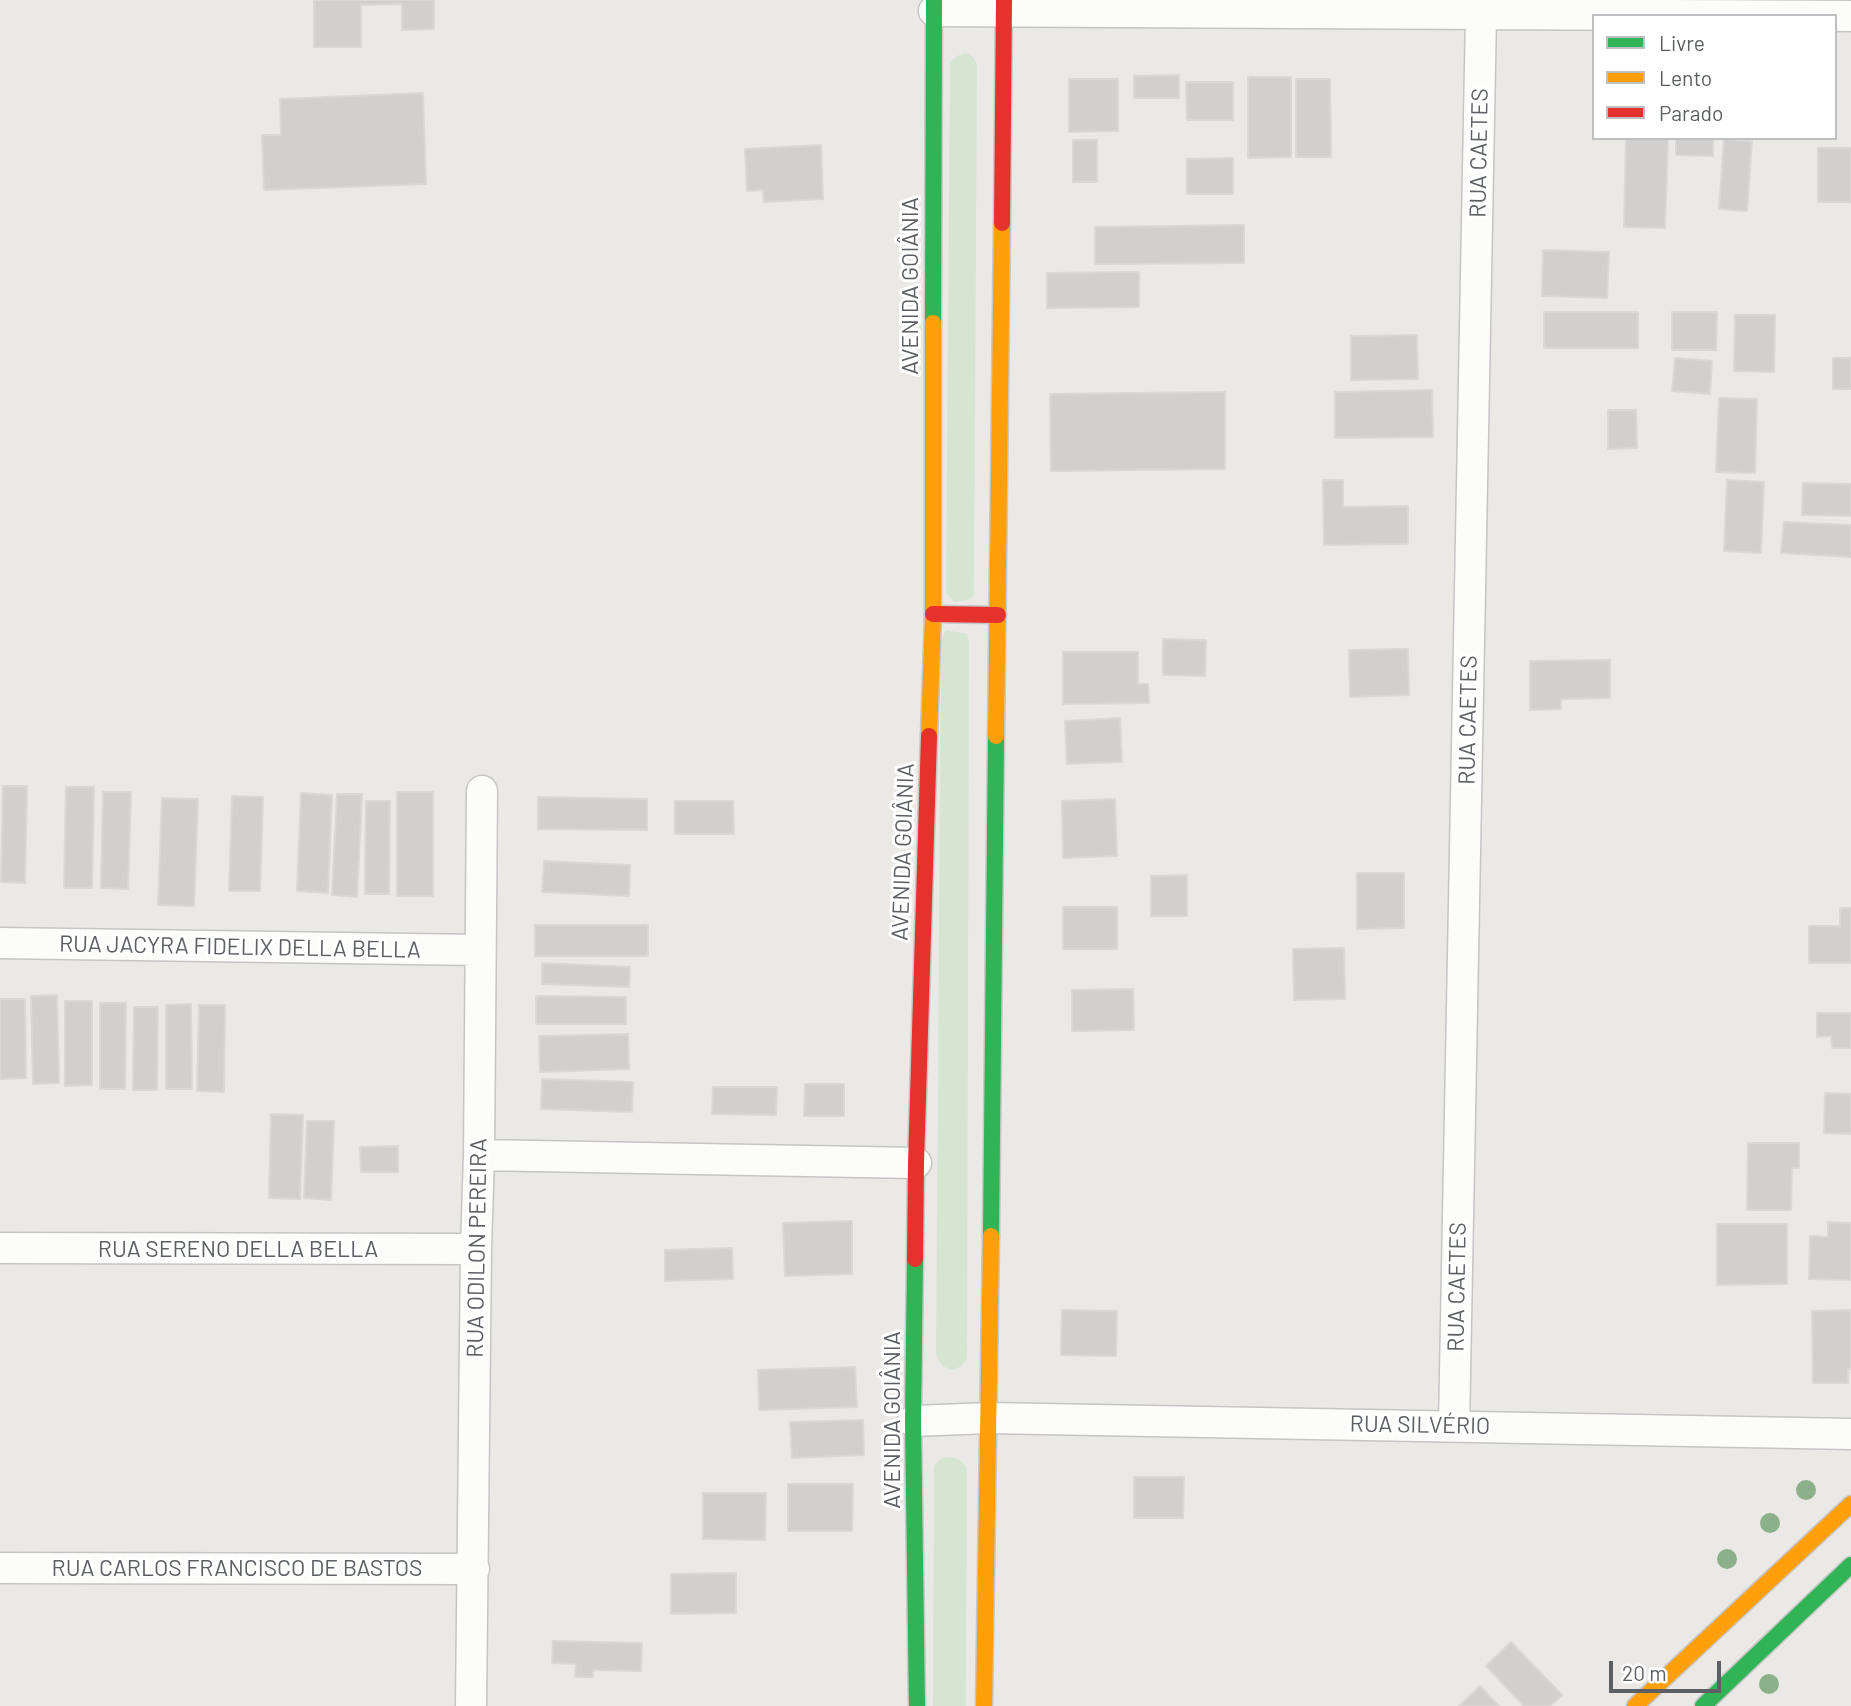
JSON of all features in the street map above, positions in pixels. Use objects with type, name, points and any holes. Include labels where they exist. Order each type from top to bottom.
[{"type":"street","points":[[934,6],[1592,15]]},
{"type":"street","name":"AVENIDA GOIÂNIA","points":[[917,1706],[913,1421],[916,1163],[933,614],[934,6]]},
{"type":"street","points":[[984,1706],[1004,6]]},
{"type":"street","name":"RUA CAETES","points":[[1454,1426],[1481,14]]},
{"type":"street","points":[[933,614],[998,615]]},
{"type":"street","name":"RUA ODILON PEREIRA","points":[[471,1706],[481,791]]},
{"type":"street","name":"RUA JACYRA FIDELIX DELLA BELLA","points":[[0,943],[479,950]]},
{"type":"street","points":[[479,1155],[916,1163]]},
{"type":"street","name":"RUA SERENO DELLA BELLA","points":[[0,1248],[476,1249]]},
{"type":"street","name":"RUA SILVÉRIO","points":[[913,1421],[989,1418],[1851,1434]]},
{"type":"street","points":[[1635,1706],[1851,1504]]},
{"type":"street","points":[[1703,1706],[1851,1565]]},
{"type":"street","name":"RUA CARLOS FRANCISCO DE BASTOS","points":[[0,1567],[474,1569]]},
{"type":"green space","points":[[966,53],[973,57],[977,64],[974,595],[969,600],[954,602],[946,593],[950,62]]},
{"type":"green space","points":[[946,630],[967,634],[969,642],[967,1359],[960,1367],[952,1370],[942,1366],[936,1355],[941,640]]},
{"type":"green space","points":[[946,1457],[958,1459],[967,1468],[966,1706],[933,1706],[934,1466]]},
{"type":"building","points":[[314,0],[434,0],[434,29],[402,30],[402,4],[361,5],[361,47],[314,47]]},
{"type":"building","points":[[1179,75],[1179,98],[1134,98],[1134,76]]},
{"type":"building","points":[[1248,77],[1291,77],[1291,157],[1248,158]]},
{"type":"building","points":[[1069,79],[1118,79],[1118,131],[1069,132]]},
{"type":"building","points":[[1296,79],[1330,79],[1331,157],[1296,157]]},
{"type":"building","points":[[1186,82],[1233,82],[1233,120],[1187,120]]},
{"type":"building","points":[[423,93],[426,184],[264,190],[262,135],[281,135],[280,99]]},
{"type":"building","points":[[1073,140],[1097,140],[1097,182],[1073,182]]},
{"type":"building","points":[[1626,140],[1668,140],[1665,228],[1624,227]]},
{"type":"building","points":[[1676,140],[1713,140],[1713,156],[1676,155]]},
{"type":"building","points":[[1724,140],[1752,141],[1747,211],[1719,209]]},
{"type":"building","points":[[821,145],[823,199],[764,202],[763,190],[747,191],[745,149]]},
{"type":"building","points":[[1818,148],[1851,148],[1851,202],[1818,202]]},
{"type":"building","points":[[1233,158],[1233,194],[1187,194],[1187,159]]},
{"type":"building","points":[[1244,225],[1244,263],[1095,264],[1095,227]]},
{"type":"building","points":[[1543,250],[1609,252],[1607,298],[1542,296]]},
{"type":"building","points":[[1139,272],[1139,307],[1047,308],[1047,273]]},
{"type":"building","points":[[1544,312],[1638,312],[1638,348],[1544,348]]},
{"type":"building","points":[[1672,312],[1717,312],[1716,350],[1672,350]]},
{"type":"building","points":[[1735,315],[1775,315],[1774,372],[1734,371]]},
{"type":"building","points":[[1417,335],[1418,379],[1351,380],[1351,336]]},
{"type":"building","points":[[1675,358],[1712,361],[1710,394],[1672,391]]},
{"type":"building","points":[[1833,358],[1851,358],[1851,389],[1833,389]]},
{"type":"building","points":[[1432,390],[1433,437],[1335,438],[1335,392]]},
{"type":"building","points":[[1225,392],[1225,469],[1051,471],[1050,394]]},
{"type":"building","points":[[1719,398],[1757,399],[1755,473],[1716,472]]},
{"type":"building","points":[[1608,410],[1636,410],[1637,448],[1608,449]]},
{"type":"building","points":[[1323,480],[1343,480],[1343,507],[1408,506],[1408,544],[1324,545]]},
{"type":"building","points":[[1727,480],[1764,482],[1761,553],[1724,551]]},
{"type":"building","points":[[1803,483],[1851,484],[1851,516],[1802,515]]},
{"type":"building","points":[[1784,522],[1851,525],[1851,557],[1781,553]]},
{"type":"building","points":[[1163,639],[1206,640],[1205,676],[1163,675]]},
{"type":"building","points":[[1408,649],[1409,695],[1350,697],[1349,650]]},
{"type":"building","points":[[1063,652],[1138,652],[1138,684],[1148,684],[1149,703],[1063,704]]},
{"type":"building","points":[[1610,660],[1610,698],[1561,699],[1561,709],[1530,710],[1530,661]]},
{"type":"building","points":[[1120,718],[1122,762],[1067,764],[1065,721]]},
{"type":"building","points":[[3,786],[27,786],[25,883],[1,882]]},
{"type":"building","points":[[66,787],[94,787],[92,888],[64,888]]},
{"type":"building","points":[[103,792],[131,792],[128,889],[101,888]]},
{"type":"building","points":[[397,792],[433,792],[433,896],[397,896]]},
{"type":"building","points":[[301,793],[332,795],[328,893],[297,891]]},
{"type":"building","points":[[337,794],[362,794],[357,897],[332,895]]},
{"type":"building","points":[[232,796],[263,797],[260,891],[229,891]]},
{"type":"building","points":[[538,797],[647,799],[647,830],[538,829]]},
{"type":"building","points":[[162,798],[198,799],[194,906],[158,905]]},
{"type":"building","points":[[1115,799],[1117,856],[1063,858],[1062,801]]},
{"type":"building","points":[[366,801],[390,801],[389,894],[365,894]]},
{"type":"building","points":[[675,801],[733,801],[734,834],[675,834]]},
{"type":"building","points":[[544,861],[630,865],[629,896],[542,892]]},
{"type":"building","points":[[1357,873],[1404,873],[1404,928],[1357,929]]},
{"type":"building","points":[[1187,875],[1187,916],[1151,916],[1151,876]]},
{"type":"building","points":[[1063,907],[1117,907],[1117,949],[1063,949]]},
{"type":"building","points":[[1840,908],[1851,908],[1851,963],[1809,963],[1809,926],[1840,926]]},
{"type":"building","points":[[535,925],[648,925],[648,956],[535,956]]},
{"type":"building","points":[[1344,948],[1345,999],[1294,1000],[1293,949]]},
{"type":"building","points":[[542,963],[630,967],[629,987],[542,984]]},
{"type":"building","points":[[1133,989],[1134,1030],[1072,1031],[1072,990]]},
{"type":"building","points":[[57,995],[59,1083],[33,1084],[31,996]]},
{"type":"building","points":[[536,996],[626,997],[626,1024],[536,1024]]},
{"type":"building","points":[[0,999],[25,999],[26,1078],[0,1079]]},
{"type":"building","points":[[65,1001],[92,1001],[92,1085],[65,1086]]},
{"type":"building","points":[[100,1003],[126,1003],[125,1089],[100,1089]]},
{"type":"building","points":[[191,1004],[192,1089],[166,1089],[166,1005]]},
{"type":"building","points":[[199,1005],[225,1005],[224,1092],[197,1091]]},
{"type":"building","points":[[134,1007],[158,1007],[157,1090],[133,1090]]},
{"type":"building","points":[[1817,1013],[1851,1013],[1851,1048],[1832,1048],[1831,1036],[1817,1037]]},
{"type":"building","points":[[628,1034],[629,1069],[540,1072],[539,1036]]},
{"type":"building","points":[[542,1079],[633,1082],[632,1112],[541,1109]]},
{"type":"building","points":[[805,1084],[844,1084],[844,1116],[804,1116]]},
{"type":"building","points":[[713,1087],[777,1087],[776,1115],[712,1114]]},
{"type":"building","points":[[1825,1093],[1851,1094],[1851,1134],[1824,1133]]},
{"type":"building","points":[[271,1114],[303,1115],[300,1199],[269,1198]]},
{"type":"building","points":[[307,1121],[334,1121],[331,1200],[304,1198]]},
{"type":"building","points":[[1748,1143],[1799,1143],[1799,1168],[1792,1168],[1791,1210],[1747,1210]]},
{"type":"building","points":[[398,1146],[398,1172],[361,1172],[360,1147]]},
{"type":"building","points":[[852,1221],[852,1274],[785,1276],[783,1223]]},
{"type":"building","points":[[1828,1222],[1851,1223],[1851,1280],[1809,1279],[1810,1236],[1828,1237]]},
{"type":"building","points":[[1717,1224],[1787,1224],[1787,1284],[1717,1285]]},
{"type":"building","points":[[732,1248],[733,1279],[665,1281],[665,1250]]},
{"type":"building","points":[[1062,1310],[1117,1311],[1116,1356],[1061,1355]]},
{"type":"building","points":[[1851,1310],[1851,1369],[1848,1369],[1848,1383],[1813,1383],[1812,1311]]},
{"type":"building","points":[[855,1367],[857,1407],[759,1410],[758,1370]]},
{"type":"building","points":[[863,1420],[864,1455],[792,1458],[790,1422]]},
{"type":"building","points":[[1134,1477],[1184,1477],[1183,1518],[1134,1518]]},
{"type":"building","points":[[788,1484],[853,1484],[852,1531],[788,1531]]},
{"type":"building","points":[[703,1493],[766,1493],[765,1540],[703,1539]]},
{"type":"building","points":[[736,1573],[736,1613],[671,1614],[671,1574]]},
{"type":"building","points":[[553,1641],[642,1643],[641,1671],[593,1670],[593,1677],[575,1677],[576,1664],[552,1663]]},
{"type":"building","points":[[1511,1642],[1562,1695],[1550,1706],[1524,1706],[1486,1666]]},
{"type":"building","points":[[1480,1686],[1499,1706],[1459,1706]]},
{"type":"traffic: fast","points":[[933,323],[934,0]]},
{"type":"traffic: fast","points":[[991,1236],[996,736]]},
{"type":"traffic: fast","points":[[915,1259],[913,1421],[917,1706]]},
{"type":"traffic: fast","points":[[1703,1706],[1851,1565]]},
{"type":"traffic: slow","points":[[996,736],[1002,223]]},
{"type":"traffic: slow","points":[[929,736],[933,614],[933,323]]},
{"type":"traffic: slow","points":[[984,1706],[991,1236]]},
{"type":"traffic: slow","points":[[1635,1706],[1851,1504]]},
{"type":"traffic: jam","points":[[1002,223],[1004,0]]},
{"type":"traffic: jam","points":[[933,614],[998,615]]},
{"type":"traffic: jam","points":[[915,1259],[929,736]]}]
